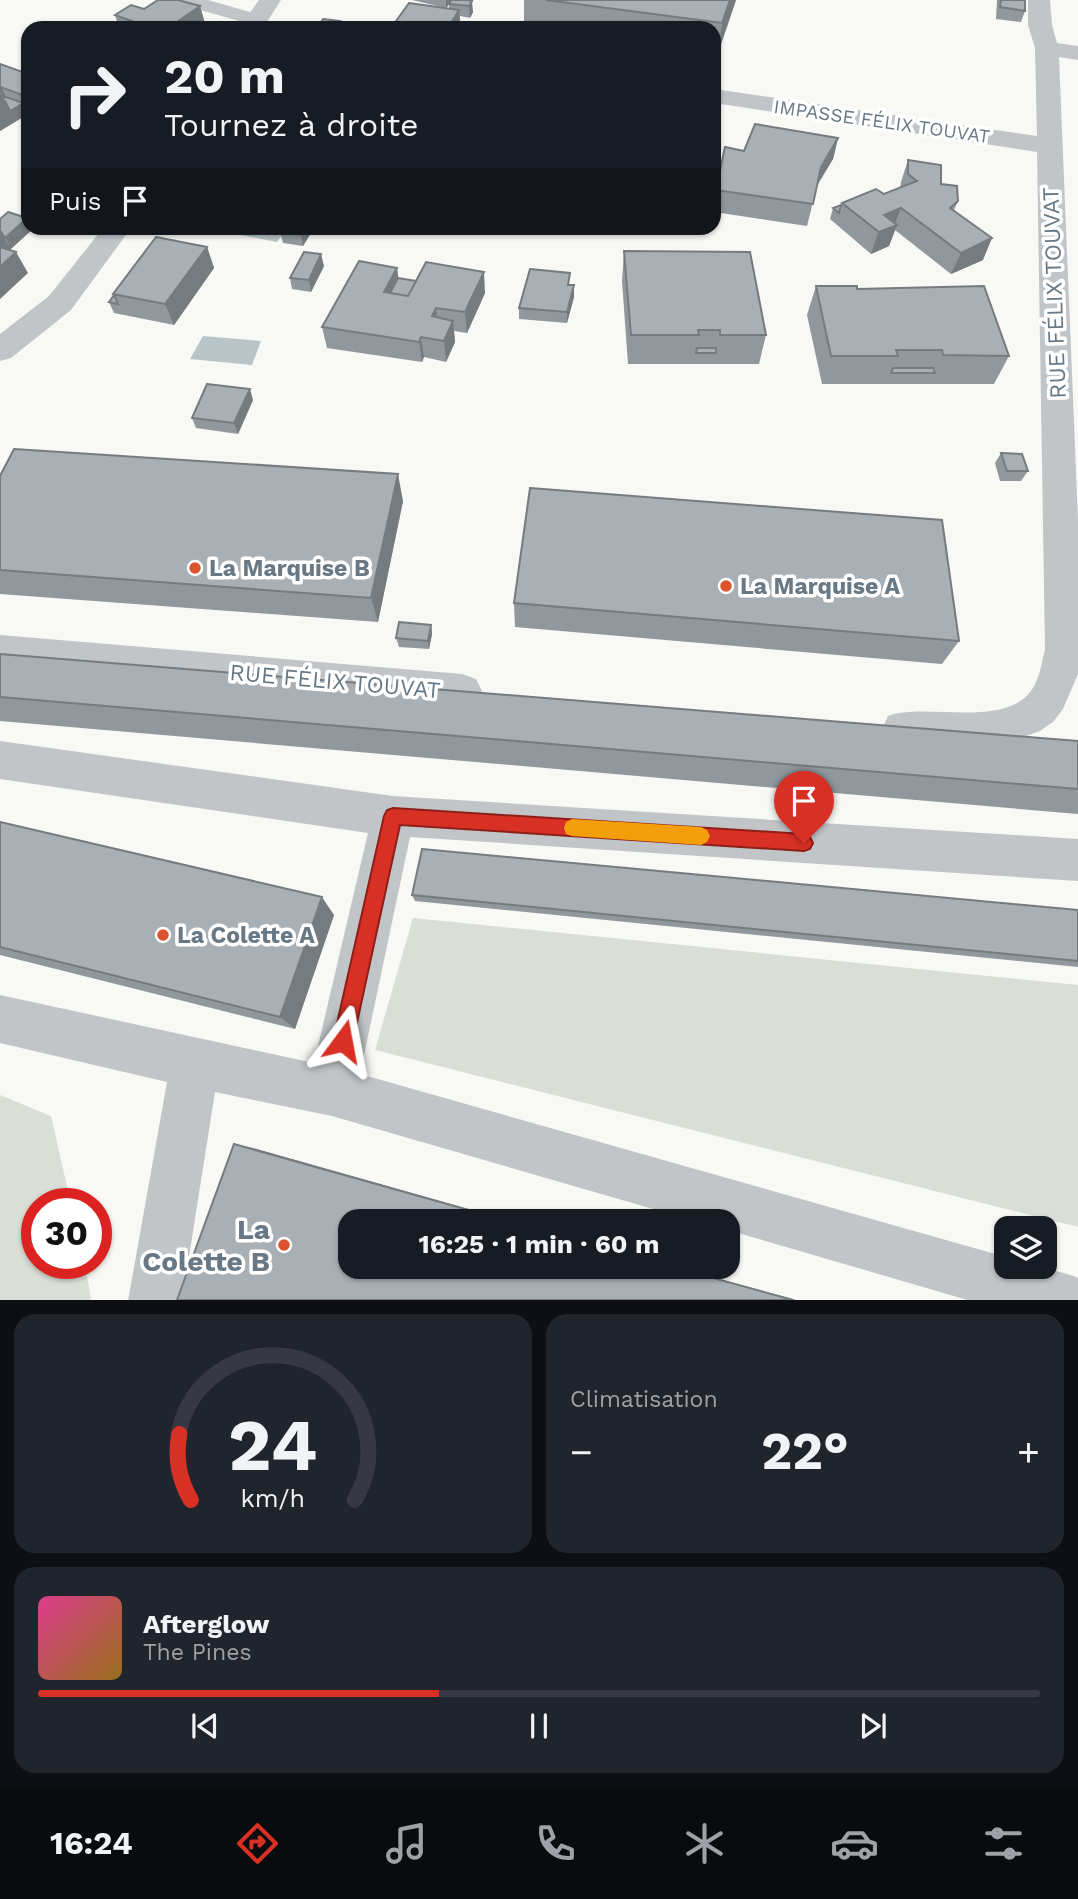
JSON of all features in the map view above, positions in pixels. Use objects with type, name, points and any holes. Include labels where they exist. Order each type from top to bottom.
[{"type":"street","points":[[256,21],[270,0]]},
{"type":"street","name":"RUE FÉLIX TOUVAT","points":[[873,726],[942,731],[1011,724],[1040,709],[1057,684],[1064,650],[1049,146],[1062,50],[1040,25],[1039,0]]},
{"type":"street","name":"IMPASSE FÉLIX TOUVAT","points":[[721,97],[1049,146]]},
{"type":"street","points":[[0,350],[60,303],[112,235]]},
{"type":"street","name":"RUE FÉLIX TOUVAT","points":[[0,652],[499,695]]},
{"type":"street","points":[[0,760],[393,816],[1078,860]]},
{"type":"street","points":[[332,1091],[393,816]]},
{"type":"street","points":[[0,1019],[195,1065],[332,1091],[1067,1300]]},
{"type":"street","points":[[155,1300],[195,1065]]},
{"type":"lane","points":[[186,0],[246,21]]},
{"type":"shaded area","points":[[241,235],[282,235],[277,242]]},
{"type":"shaded area","points":[[203,336],[261,341],[252,365],[190,359]]},
{"type":"shaded area","points":[[413,918],[1078,985],[1078,1227],[1057,1222],[1057,1216],[1034,1216],[375,1050]]},
{"type":"shaded area","points":[[0,1095],[51,1116],[67,1188],[21,1188],[21,1279],[88,1279],[91,1300],[0,1300]]},
{"type":"building","points":[[158,0],[178,0],[200,6],[178,21],[132,21],[115,15],[131,5],[144,9]]},
{"type":"building","points":[[451,0],[472,1],[469,6],[449,4]]},
{"type":"building","points":[[546,0],[730,0],[722,23]]},
{"type":"building","points":[[1001,0],[1025,0],[1025,11],[1000,7]]},
{"type":"building","points":[[409,3],[459,10],[452,21],[396,21]]},
{"type":"building","points":[[0,64],[21,72],[21,94],[0,87]]},
{"type":"building","points":[[6,97],[21,104],[10,111],[1,99]]},
{"type":"building","points":[[755,124],[838,138],[821,167],[813,204],[721,191],[721,166],[725,147],[744,151]]},
{"type":"building","points":[[908,160],[941,165],[941,184],[957,186],[958,201],[950,208],[992,238],[961,253],[901,208],[884,215],[897,225],[879,232],[842,203],[876,189],[884,194],[917,181],[908,174]]},
{"type":"building","points":[[8,212],[21,216],[21,223],[5,238],[0,230],[0,219]]},
{"type":"building","points":[[156,237],[207,247],[165,304],[113,294]]},
{"type":"building","points":[[0,247],[16,252],[0,267]]},
{"type":"building","points":[[624,251],[750,252],[766,335],[720,335],[720,330],[698,330],[699,335],[631,335]]},
{"type":"building","points":[[304,252],[321,254],[309,280],[290,278]]},
{"type":"building","points":[[359,261],[397,268],[384,292],[408,296],[426,262],[484,272],[465,312],[436,308],[432,316],[453,321],[444,341],[421,337],[419,342],[322,327]]},
{"type":"building","points":[[530,269],[570,273],[568,285],[574,285],[567,312],[519,308]]},
{"type":"building","points":[[398,278],[416,281],[408,296],[390,293]]},
{"type":"building","points":[[816,286],[857,286],[857,289],[984,286],[1009,356],[943,355],[942,350],[896,350],[898,356],[831,356]]},
{"type":"building","points":[[114,295],[118,304],[109,302]]},
{"type":"building","points":[[697,348],[716,348],[716,353],[696,353]]},
{"type":"building","points":[[893,368],[933,368],[935,373],[891,373]]},
{"type":"building","points":[[207,384],[250,389],[234,423],[192,418]]},
{"type":"building","name":"La Marquise B","points":[[14,449],[398,474],[371,598],[0,570],[0,476]]},
{"type":"building","points":[[1001,453],[1022,454],[1028,471],[1007,471]]},
{"type":"building","name":"La Marquise A","points":[[530,488],[942,520],[959,641],[514,603]]},
{"type":"building","points":[[399,622],[431,625],[428,641],[396,638]]},
{"type":"building","points":[[0,654],[1078,741],[1078,789],[0,697]]},
{"type":"building","name":"La Colette A","points":[[0,822],[322,897],[280,1017],[0,947]]},
{"type":"building","points":[[422,849],[1078,910],[1078,961],[412,895]]},
{"type":"building","name":"La Colette B","points":[[234,1144],[465,1209],[338,1209],[338,1279],[717,1279],[793,1300],[177,1300]]},
{"type":"slow traffic","points":[[572,828],[701,836]]},
{"type":"place","name":"La Marquise B","points":[[195,568]]},
{"type":"place","name":"La Marquise A","points":[[726,586]]},
{"type":"place","name":"La Colette A","points":[[163,935]]},
{"type":"place","name":"La Colette B","points":[[284,1245]]},
{"type":"route","points":[[343,1041],[393,816],[804,843]]}]
